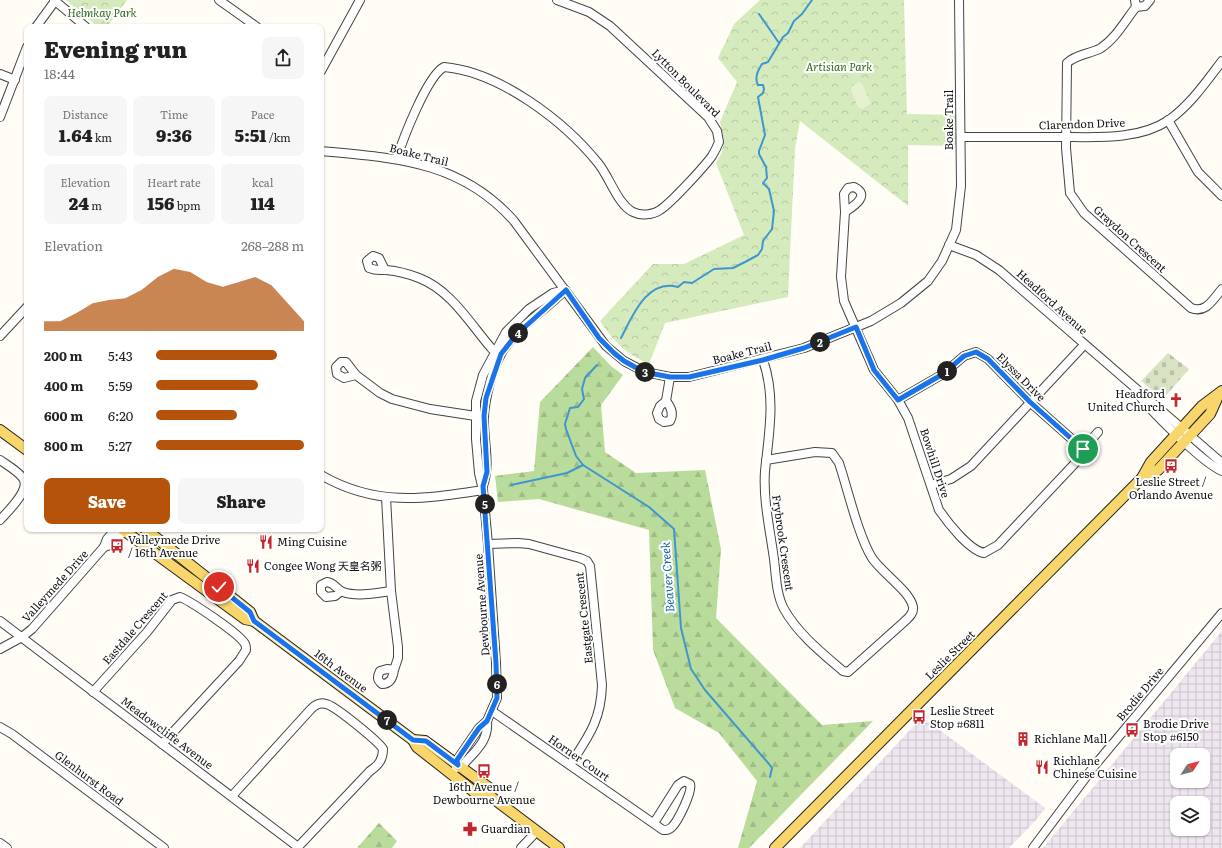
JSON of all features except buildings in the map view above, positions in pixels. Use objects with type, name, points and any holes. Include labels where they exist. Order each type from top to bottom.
[{"type":"main road","name":"Leslie Street","points":[[775,848],[1142,478],[1151,462],[1202,406],[1221,392]]},
{"type":"main road","name":"Leslie Street","points":[[1142,478],[1158,470],[1188,439],[1210,414],[1221,392]]},
{"type":"main road","points":[[0,430],[24,448]]},
{"type":"main road","name":"16th Avenue","points":[[126,532],[245,619],[254,621],[413,740],[417,747],[482,798],[490,796]]},
{"type":"main road","name":"16th Avenue","points":[[149,532],[250,612],[254,621]]},
{"type":"main road","name":"16th Avenue","points":[[413,740],[426,741],[489,787],[490,796],[559,848]]},
{"type":"street","points":[[38,24],[55,0],[83,24]]},
{"type":"street","points":[[219,0],[253,24]]},
{"type":"street","points":[[324,66],[360,0]]},
{"type":"street","name":"Lytton Boulevard","points":[[396,158],[413,116],[434,75],[444,67],[452,68],[473,73],[508,89],[547,113],[574,137],[598,163],[624,203],[633,212],[644,215],[655,213],[665,206],[712,156],[719,142],[714,125],[708,117],[610,26],[589,12],[557,0]]},
{"type":"street","name":"Boake Trail","points":[[324,151],[396,158],[451,174],[490,198],[514,222],[566,290],[599,338],[610,350],[633,367],[644,372],[670,377],[689,377],[763,360],[804,348],[884,314],[913,295],[928,281],[942,262],[956,230],[959,214],[961,137],[960,0]]},
{"type":"street","points":[[1066,137],[1067,63],[1071,59],[1100,49],[1107,44],[1135,4],[1145,6],[1150,0]]},
{"type":"street","points":[[0,117],[24,55]]},
{"type":"street","name":"Clarendon Drive","points":[[961,137],[1066,137],[1127,134],[1157,126],[1168,120],[1190,101],[1222,61]]},
{"type":"street","points":[[0,74],[15,80]]},
{"type":"street","points":[[1168,120],[1198,172],[1222,196]]},
{"type":"street","name":"Graydon Crescent","points":[[1066,137],[1068,183],[1070,193],[1084,213],[1191,308],[1197,310],[1204,309],[1222,289]]},
{"type":"street","name":"Bowhill Drive","points":[[845,212],[842,290],[844,301],[874,370],[898,400],[914,433],[935,500],[946,520],[977,552],[984,553],[998,545],[1079,459],[1083,449],[1098,432]]},
{"type":"street","name":"Headford Avenue","points":[[949,245],[976,255],[995,267],[1133,387],[1146,396],[1188,439]]},
{"type":"street","points":[[385,270],[421,279],[433,286],[449,299],[498,353]]},
{"type":"street","name":"Dewbourne Avenue","points":[[451,774],[458,765],[457,760],[479,728],[487,721],[497,698],[488,544],[483,488],[479,472],[477,452],[480,416],[476,401],[483,375],[498,353],[566,290]]},
{"type":"street","points":[[0,336],[24,310]]},
{"type":"street","points":[[930,484],[951,479],[970,466],[1084,345]]},
{"type":"street","name":"Elyssa Drive","points":[[898,400],[943,374],[964,356],[976,352],[988,359],[1030,402],[1083,449]]},
{"type":"street","name":"Frybrook Crescent","points":[[763,360],[771,392],[772,404],[766,460],[766,505],[780,599],[790,618],[807,638],[843,671],[851,670],[911,615],[913,606],[909,598],[879,567],[872,557],[862,536],[839,463],[832,453],[815,452],[766,460]]},
{"type":"street","points":[[356,375],[380,393],[405,404],[480,416]]},
{"type":"street","points":[[666,401],[670,377]]},
{"type":"street","points":[[1188,439],[1222,462]]},
{"type":"street","points":[[1188,439],[1222,471]]},
{"type":"street","points":[[0,460],[24,479]]},
{"type":"street","points":[[324,477],[342,486],[386,497],[423,498],[483,488]]},
{"type":"street","points":[[0,520],[24,490]]},
{"type":"street","points":[[386,497],[391,591],[398,647],[397,664],[394,670]]},
{"type":"street","name":"Valleymede Drive","points":[[0,649],[22,637],[32,629],[104,547],[111,545],[120,532]]},
{"type":"street","name":"Eastgate Crescent","points":[[488,544],[529,544],[580,558],[587,561],[590,566],[602,685],[602,702],[599,716],[593,728],[570,765]]},
{"type":"street","points":[[340,592],[351,594],[391,591]]},
{"type":"street","name":"Eastdale Crescent","points":[[93,692],[147,632],[172,600],[180,596],[193,602],[246,644],[246,650],[239,661],[162,744]]},
{"type":"street","name":"Brodie Drive","points":[[1033,848],[1095,765],[1222,613]]},
{"type":"street","name":"Meadowcliffe Avenue","points":[[0,621],[298,847]]},
{"type":"street","points":[[232,796],[314,705],[326,704],[334,708],[381,745],[383,755],[377,766],[370,771],[298,847]]},
{"type":"street","name":"Horner Court","points":[[492,711],[664,830],[667,830],[673,826],[691,792],[688,782],[681,782],[678,785],[654,823]]},
{"type":"street","name":"Glenhurst Road","points":[[0,727],[12,734],[164,848]]},
{"type":"street","points":[[521,848],[537,831]]},
{"type":"street","points":[[0,843],[7,848]]},
{"type":"shaded area","points":[[1222,631],[1222,848],[1043,848]]},
{"type":"shaded area","points":[[922,717],[1045,808],[1036,820],[1009,848],[800,848]]},
{"type":"green space","name":"Helmkay Park","points":[[66,0],[127,0],[109,24],[94,24]]},
{"type":"green space","name":"Artisian Park","points":[[760,0],[904,0],[907,114],[961,115],[961,146],[908,145],[908,206],[800,121],[795,149],[788,297],[665,323],[649,364],[633,356],[615,341],[600,321],[653,264],[684,264],[744,235],[716,163],[722,152],[724,139],[720,122],[737,82],[718,58],[734,24]]},
{"type":"green space","points":[[859,82],[862,84],[871,103],[862,109],[858,107],[851,90],[853,85]]},
{"type":"green space","points":[[593,347],[611,366],[623,375],[601,405],[605,452],[636,473],[705,470],[721,549],[716,618],[822,725],[873,721],[749,848],[738,848],[757,781],[719,733],[675,708],[653,650],[649,530],[539,499],[498,502],[495,476],[534,471],[540,402]]},
{"type":"green space","points":[[1168,353],[1189,369],[1163,399],[1141,381]]},
{"type":"green space","points":[[379,823],[397,841],[392,848],[357,848]]},
{"type":"waterway","name":"Beaver Creek","points":[[621,338],[642,301],[658,288],[667,286],[678,287],[684,282],[692,283],[714,269],[733,268],[758,255],[762,249],[763,241],[772,229],[774,211],[769,189],[763,183],[767,178],[766,167],[759,154],[765,135],[758,97],[763,93],[764,89],[763,85],[758,85],[756,80],[757,74],[762,64],[768,62],[783,37],[788,33],[794,21],[802,14],[812,0]]},
{"type":"waterway","points":[[759,14],[779,43]]},
{"type":"waterway","name":"Beaver Creek","points":[[597,365],[585,378],[582,389],[584,399],[578,407],[570,408],[565,424],[576,456],[583,465],[649,507],[674,529],[681,628],[691,669],[705,690],[772,768],[770,777]]},
{"type":"waterway","points":[[511,485],[567,473],[583,465]]},
{"type":"place","name":"Headford United Church","points":[[1176,400]]},
{"type":"place","name":"Leslie Street / Orlando Avenue","points":[[1171,466]]},
{"type":"place","name":"Ming Cuisine","points":[[266,542]]},
{"type":"place","name":"Valleymede Drive / 16th Avenue","points":[[117,546]]},
{"type":"place","name":"Congee Wong 天皇名粥","points":[[253,566]]},
{"type":"place","name":"Leslie Street Stop #6811","points":[[919,717]]},
{"type":"place","name":"Brodie Drive Stop #6150","points":[[1132,730]]},
{"type":"place","name":"Richlane Mall","points":[[1023,739]]},
{"type":"place","name":"Richlane Chinese Cuisine","points":[[1042,767]]},
{"type":"place","name":"16th Avenue / Dewbourne Avenue","points":[[484,771]]},
{"type":"place","name":"Guardian","points":[[470,829]]},
{"type":"route","points":[[219,587],[250,612],[254,621],[413,740],[426,741],[458,765],[457,760],[479,728],[487,721],[497,698],[488,544],[483,490],[487,472],[484,416],[486,398],[501,354],[516,335],[566,290],[599,338],[614,353],[633,367],[644,372],[670,377],[689,377],[763,360],[804,348],[856,327],[874,370],[880,380],[898,400],[943,374],[964,356],[976,352],[988,359],[1030,402],[1083,449]]}]
